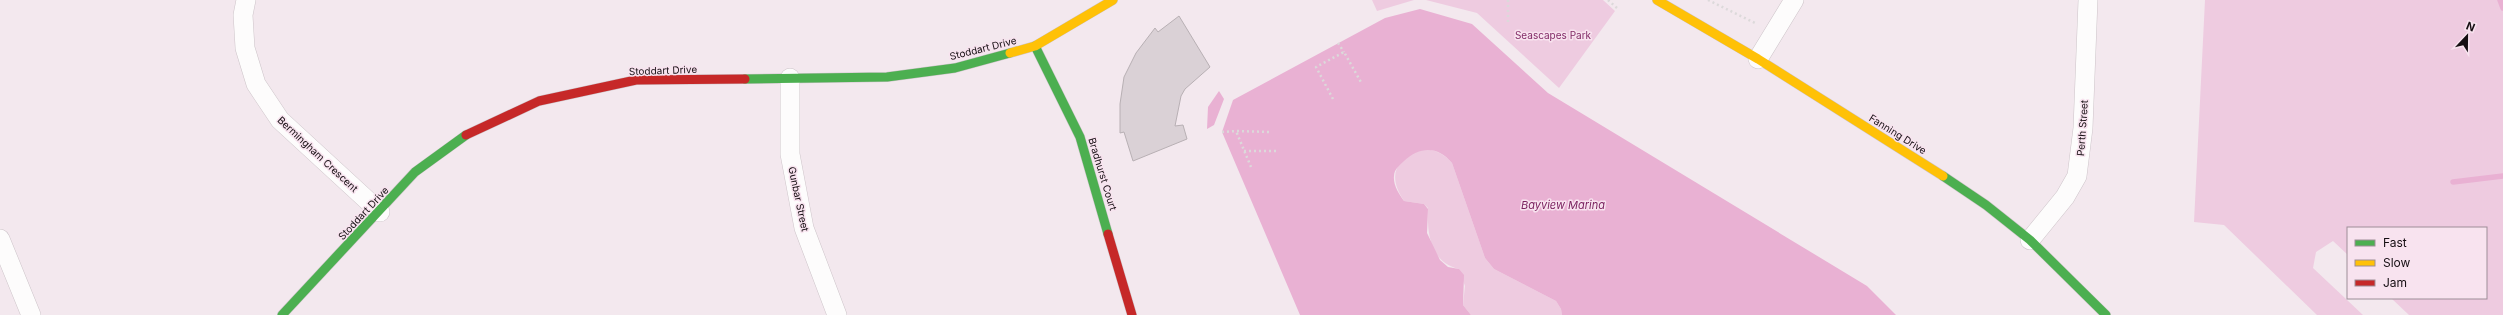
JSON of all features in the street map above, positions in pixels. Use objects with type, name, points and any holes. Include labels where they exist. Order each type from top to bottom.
[{"type":"street","name":"Bermingham Crescent","points":[[246,0],[243,15],[245,48],[256,84],[280,120],[380,212]]},
{"type":"street","name":"Stoddart Drive","points":[[282,315],[380,212],[415,172],[466,135],[539,101],[636,80],[887,77],[955,68],[1036,46],[1113,0]]},
{"type":"street","name":"Fanning Drive","points":[[1657,0],[1758,59],[1957,185],[2030,240],[2106,315]]},
{"type":"street","points":[[1758,59],[1794,0]]},
{"type":"street","name":"Perth Street","points":[[2030,240],[2065,197],[2077,176],[2083,128],[2088,0]]},
{"type":"street","name":"Bradhurst Court","points":[[1036,46],[1080,137],[1132,315]]},
{"type":"street","name":"Gunbar Street","points":[[790,78],[790,154],[804,228],[837,315]]},
{"type":"street","points":[[0,239],[31,315]]},
{"type":"path","points":[[1508,0],[1508,22]]},
{"type":"path","points":[[1608,0],[1617,8]]},
{"type":"path","points":[[1708,0],[1773,33]]},
{"type":"path","points":[[1338,43],[1362,84]]},
{"type":"path","points":[[1333,99],[1316,68],[1344,52]]},
{"type":"path","points":[[1236,131],[1251,167]]},
{"type":"path","points":[[1222,132],[1270,132]]},
{"type":"path","points":[[1244,151],[1279,151]]},
{"type":"green space","points":[[1372,0],[1414,0],[1377,11]]},
{"type":"green space","name":"Seascapes Park","points":[[1426,0],[1603,0],[1615,11],[1559,88],[1477,13]]},
{"type":"green space","points":[[2205,0],[2503,0],[2503,315],[2409,315],[2392,299],[2487,299],[2487,227],[2347,227],[2347,254],[2333,241],[2316,252],[2313,268],[2363,315],[2317,315],[2224,225],[2194,222]]},
{"type":"green space","points":[[1423,149],[1432,150],[1439,153],[1452,163],[1485,258],[1494,269],[1556,301],[1561,309],[1562,315],[1471,315],[1463,305],[1465,286],[1459,269],[1442,260],[1432,246],[1428,228],[1428,208],[1424,204],[1404,201],[1396,183],[1395,176],[1400,163],[1413,153]]},
{"type":"water","name":"Bayview Marina","points":[[1420,9],[1472,24],[1548,93],[1867,286],[1896,315],[1562,315],[1561,309],[1556,301],[1494,269],[1485,258],[1452,163],[1441,153],[1429,150],[1410,156],[1401,164],[1395,171],[1394,183],[1404,201],[1424,204],[1428,209],[1427,233],[1440,260],[1448,267],[1459,269],[1464,275],[1463,305],[1471,315],[1300,315],[1222,132],[1233,100],[1385,18]]},
{"type":"water","points":[[1219,91],[1224,99],[1214,125],[1207,129],[1208,107]]},
{"type":"building","points":[[1179,16],[1210,67],[1185,89],[1181,96],[1175,126],[1183,125],[1187,139],[1133,161],[1124,132],[1120,133],[1120,104],[1124,77],[1136,53],[1155,28],[1158,32]]},
{"type":"waterway","points":[[2500,0],[2503,8]]},
{"type":"waterway","points":[[2453,182],[2503,176]]},
{"type":"traffic: fast","points":[[1035,46],[1080,137],[1108,234]]},
{"type":"traffic: fast","points":[[745,79],[887,77],[955,68],[1010,53]]},
{"type":"traffic: fast","points":[[282,315],[415,172],[466,135]]},
{"type":"traffic: fast","points":[[1943,176],[1986,205],[2030,240],[2106,315]]},
{"type":"traffic: slow","points":[[1010,53],[1035,46],[1113,0]]},
{"type":"traffic: slow","points":[[1657,0],[1758,59],[1943,176]]},
{"type":"traffic: jam","points":[[466,135],[539,101],[636,80],[745,79]]},
{"type":"traffic: jam","points":[[1108,234],[1132,315]]}]
